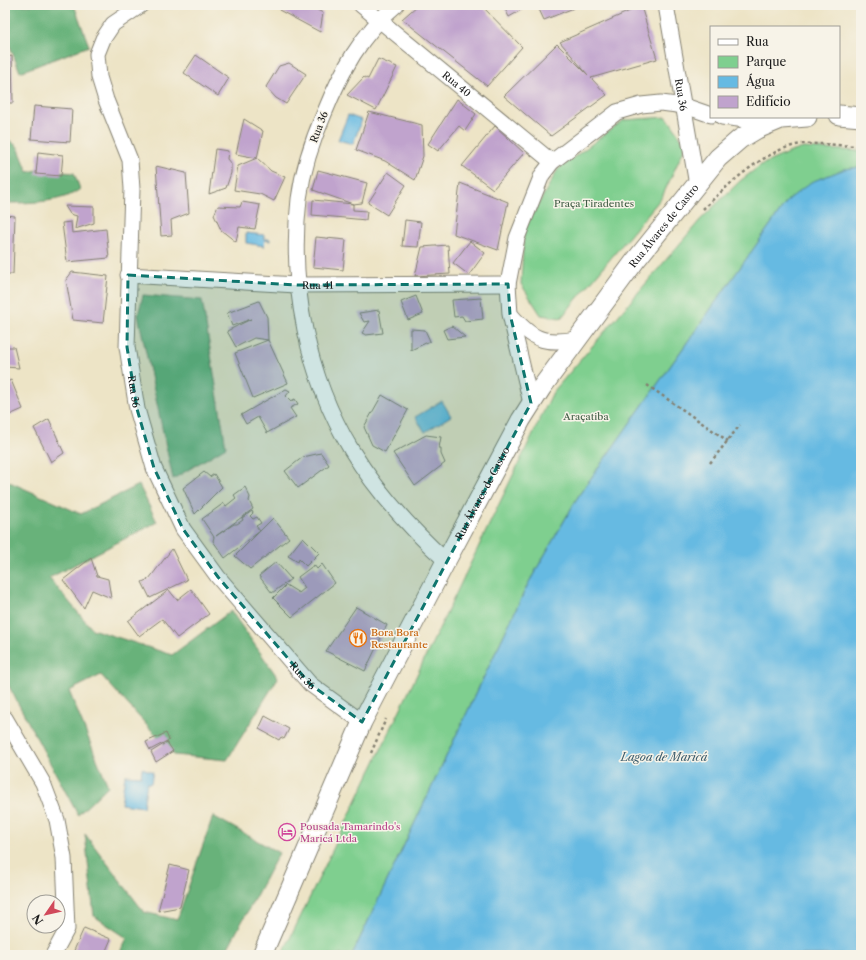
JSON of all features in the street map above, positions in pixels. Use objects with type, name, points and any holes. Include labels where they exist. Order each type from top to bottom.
[{"type":"street","name":"Rua 36","points":[[141,5],[113,24],[103,38],[97,54],[99,77],[130,160],[132,189],[128,276],[127,347],[137,409],[154,468],[183,529],[218,577],[310,684],[362,722]]},
{"type":"street","name":"Rua 40","points":[[361,5],[552,162]]},
{"type":"street","name":"Rua 36","points":[[396,5],[379,19],[362,39],[349,59],[332,94],[316,134],[306,164],[299,198],[297,285],[313,362],[323,393],[352,450],[385,497],[419,536],[446,561]]},
{"type":"street","name":"Rua 36","points":[[666,5],[685,106],[697,185]]},
{"type":"street","points":[[531,403],[510,314],[508,284],[517,238],[527,208],[542,175],[552,162],[617,112],[641,105],[661,104],[685,106],[710,115]]},
{"type":"street","points":[[840,115],[861,117]]},
{"type":"street","points":[[730,118],[754,121],[781,119]]},
{"type":"street","name":"Rua Álvares de Castro","points":[[262,955],[362,722],[531,403],[576,339],[635,261],[718,158],[740,139],[781,119],[794,118]]},
{"type":"street","name":"Rua 41","points":[[128,276],[297,285],[508,284]]},
{"type":"street","points":[[510,314],[528,333],[535,337],[552,342],[576,339]]},
{"type":"street","points":[[5,718],[43,783],[57,820],[64,858],[67,929],[53,955]]},
{"type":"path","points":[[698,213],[744,171],[788,148],[801,144],[861,146]]},
{"type":"path","points":[[647,385],[728,441]]},
{"type":"path","points":[[710,463],[740,425]]},
{"type":"path","points":[[368,759],[388,716]]},
{"type":"highlighted area","points":[[128,275],[297,285],[508,284],[510,314],[531,403],[362,722],[310,684],[218,577],[183,529],[154,468],[137,409],[127,347]]},
{"type":"green space","points":[[10,5],[74,5],[89,46],[20,72],[5,34]]},
{"type":"green space","name":"Praça Tiradentes","points":[[667,117],[686,145],[662,197],[561,318],[541,315],[521,284],[524,230],[558,169],[624,120]]},
{"type":"green space","points":[[5,137],[18,147],[28,172],[37,170],[74,173],[80,189],[73,194],[55,200],[5,203]]},
{"type":"green space","name":"Araçatiba","points":[[803,148],[861,151],[861,167],[845,169],[788,200],[579,495],[528,584],[352,955],[282,955],[553,392],[701,219],[740,181],[761,165]]},
{"type":"green space","points":[[143,295],[202,300],[226,447],[173,479],[138,315]]},
{"type":"green space","points":[[5,480],[81,514],[139,485],[157,522],[49,578],[92,629],[172,655],[231,611],[278,678],[227,760],[174,755],[101,675],[69,691],[108,786],[78,815],[5,679]]},
{"type":"green space","points":[[213,816],[279,853],[224,955],[119,955],[127,938],[94,916],[85,834],[144,912],[177,920]]},
{"type":"water","points":[[348,115],[362,120],[353,144],[338,140]]},
{"type":"water","name":"Lagoa de Maricá","points":[[861,167],[861,955],[352,955],[528,584],[579,495],[788,200],[811,182],[845,169]]},
{"type":"water","points":[[246,233],[264,235],[265,239],[270,239],[270,241],[265,240],[264,246],[246,243]]},
{"type":"water","points":[[442,401],[451,416],[425,432],[415,417]]},
{"type":"water","points":[[142,768],[153,772],[151,783],[147,783],[143,807],[121,804],[125,775],[141,776]]},
{"type":"building","points":[[282,5],[308,5],[323,13],[320,32],[279,10]]},
{"type":"building","points":[[418,5],[481,5],[522,47],[487,86],[402,19]]},
{"type":"building","points":[[503,5],[530,5],[509,17]]},
{"type":"building","points":[[537,5],[581,5],[544,20]]},
{"type":"building","points":[[641,6],[657,59],[591,78],[607,95],[551,136],[504,96],[557,44],[588,75],[560,42]]},
{"type":"building","points":[[196,55],[229,78],[218,96],[184,73]]},
{"type":"building","points":[[12,56],[13,103],[5,103],[5,57]]},
{"type":"building","points":[[378,59],[397,67],[376,110],[347,95],[364,77],[368,79]]},
{"type":"building","points":[[289,63],[306,74],[286,104],[276,98],[266,87],[279,66]]},
{"type":"building","points":[[457,99],[476,114],[465,131],[459,126],[438,151],[428,144]]},
{"type":"building","points":[[34,106],[72,109],[70,142],[31,139]]},
{"type":"building","points":[[369,112],[422,125],[423,156],[415,180],[385,161],[356,150]]},
{"type":"building","points":[[244,119],[263,131],[257,158],[236,154]]},
{"type":"building","points":[[495,126],[524,153],[493,189],[462,166]]},
{"type":"building","points":[[215,149],[228,151],[227,159],[231,164],[231,173],[226,188],[209,194]]},
{"type":"building","points":[[38,152],[63,155],[61,176],[36,174]]},
{"type":"building","points":[[257,158],[271,171],[285,177],[274,201],[260,194],[234,190],[238,166]]},
{"type":"building","points":[[156,166],[186,173],[189,213],[171,220],[172,235],[161,236]]},
{"type":"building","points":[[318,170],[367,183],[362,203],[353,204],[313,190]]},
{"type":"building","points":[[388,172],[406,185],[387,215],[368,203]]},
{"type":"building","points":[[460,183],[508,202],[498,250],[454,234]]},
{"type":"building","points":[[313,200],[353,204],[353,210],[367,211],[366,220],[312,215]]},
{"type":"building","points":[[242,202],[260,205],[255,229],[239,227],[236,242],[221,230],[214,215],[218,206],[240,207]]},
{"type":"building","points":[[65,206],[94,207],[94,223],[75,229],[77,216],[70,214]]},
{"type":"building","points":[[5,215],[15,216],[13,274],[5,274]]},
{"type":"building","points":[[405,220],[421,222],[418,247],[402,246]]},
{"type":"building","points":[[71,222],[72,233],[106,229],[109,258],[67,262],[62,223]]},
{"type":"building","points":[[316,237],[346,240],[343,270],[313,267]]},
{"type":"building","points":[[470,241],[485,253],[469,275],[453,263]]},
{"type":"building","points":[[448,245],[450,274],[415,276],[422,247]]},
{"type":"building","points":[[72,272],[108,276],[103,323],[73,320],[66,280]]},
{"type":"building","points":[[416,296],[423,314],[408,320],[401,302]]},
{"type":"building","points":[[481,298],[483,319],[465,321],[462,316],[454,317],[452,300]]},
{"type":"building","points":[[259,301],[267,317],[268,340],[254,338],[236,347],[227,331],[251,319],[232,326],[227,313]]},
{"type":"building","points":[[379,310],[383,333],[366,335],[362,333],[370,321],[364,322],[359,313]]},
{"type":"building","points":[[452,326],[465,337],[447,339],[443,330]]},
{"type":"building","points":[[411,329],[425,330],[430,341],[411,350]]},
{"type":"building","points":[[268,340],[288,383],[253,398],[235,353]]},
{"type":"building","points":[[5,347],[14,347],[19,368],[5,367]]},
{"type":"building","points":[[11,380],[23,409],[5,417],[5,383]]},
{"type":"building","points":[[286,389],[290,391],[286,396],[291,401],[295,399],[298,404],[290,408],[296,417],[267,433],[258,417],[246,424],[241,415]]},
{"type":"building","points":[[382,395],[408,410],[385,452],[372,445],[364,427]]},
{"type":"building","points":[[49,419],[64,453],[51,462],[34,428]]},
{"type":"building","points":[[426,435],[441,437],[439,448],[441,448],[441,454],[445,463],[415,486],[393,453]]},
{"type":"building","points":[[321,453],[329,465],[298,488],[285,471],[303,457]]},
{"type":"building","points":[[204,472],[210,477],[214,474],[222,487],[195,514],[183,488]]},
{"type":"building","points":[[245,487],[250,497],[249,501],[253,509],[216,536],[243,520],[242,518],[252,511],[253,513],[250,516],[253,519],[257,517],[261,523],[256,526],[260,531],[225,558],[213,541],[214,537],[202,519],[224,503],[226,506],[236,498],[234,495]]},
{"type":"building","points":[[273,518],[289,538],[250,569],[235,556]]},
{"type":"building","points":[[303,537],[319,553],[306,566],[299,559],[298,562],[288,556]]},
{"type":"building","points":[[172,549],[187,580],[150,598],[142,582],[149,579]]},
{"type":"building","points":[[91,558],[97,576],[108,579],[111,598],[92,590],[84,608],[63,580]]},
{"type":"building","points":[[276,562],[291,579],[272,593],[259,576]]},
{"type":"building","points":[[322,564],[335,583],[292,617],[273,598],[286,585],[299,593],[305,588],[298,577],[314,565],[317,569]]},
{"type":"building","points":[[191,589],[209,614],[177,638],[162,619],[139,636],[128,621],[169,590],[177,600]]},
{"type":"building","name":"Bora Bora Restaurante","points":[[356,607],[387,625],[365,671],[326,651]]},
{"type":"building","points":[[265,716],[289,729],[284,739],[281,737],[279,740],[259,729]]},
{"type":"building","points":[[166,733],[169,740],[150,750],[146,742]]},
{"type":"building","points":[[167,742],[173,751],[156,762],[151,752]]},
{"type":"building","points":[[170,865],[189,870],[180,907],[158,911]]},
{"type":"building","points":[[84,928],[111,939],[104,955],[72,955]]},
{"type":"place","name":"Bora Bora Restaurante","points":[[358,638]]},
{"type":"place","name":"Pousada Tamarindo's Maricá Ltda","points":[[287,832]]}]
